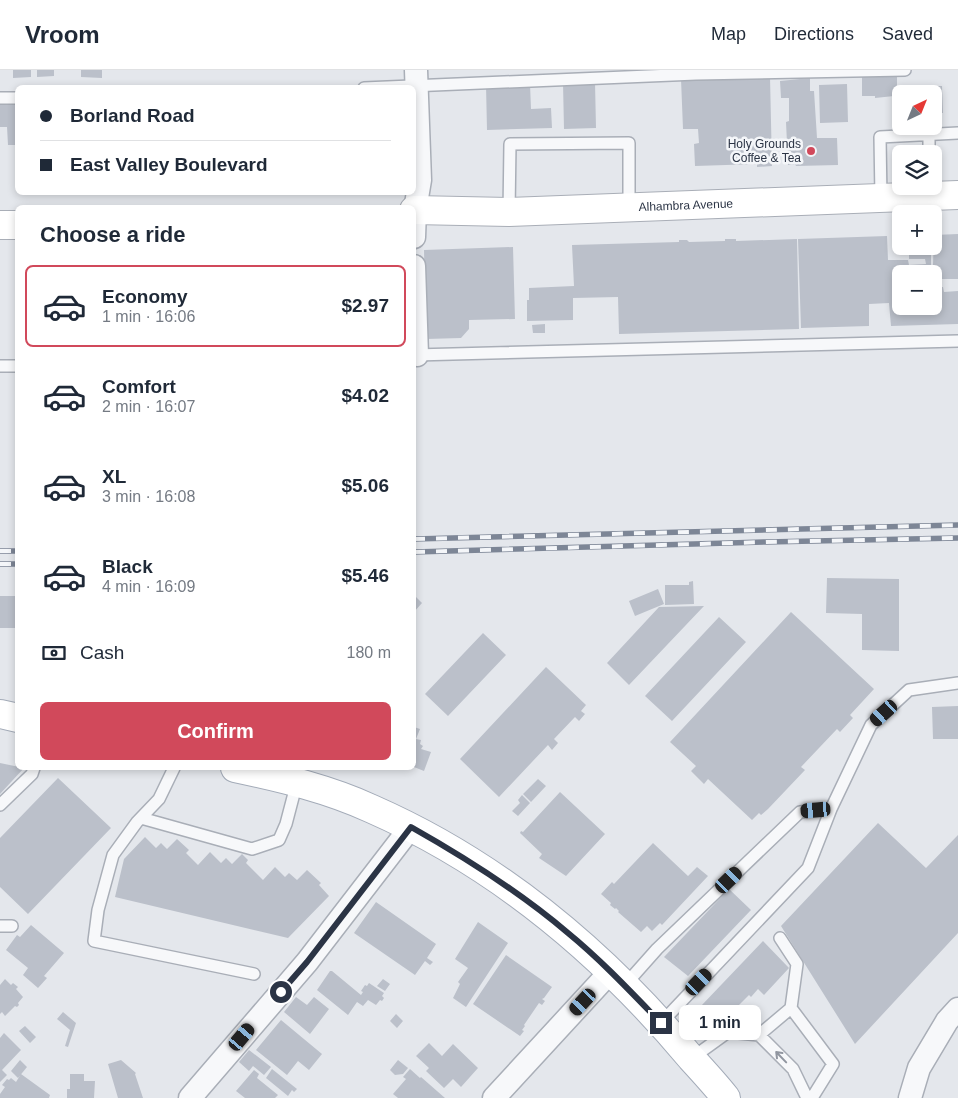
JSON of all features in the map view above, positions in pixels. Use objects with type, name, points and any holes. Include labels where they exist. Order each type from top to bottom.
[{"type":"main road","name":"Alhambra Avenue","points":[[942,193],[958,195]]},
{"type":"main road","name":"Alhambra Avenue","points":[[416,210],[509,212],[880,198],[901,195]]},
{"type":"main road","points":[[0,225],[15,225]]},
{"type":"main road","points":[[0,714],[15,717]]},
{"type":"main road","points":[[244,770],[297,782],[372,808],[411,827],[481,869],[569,933],[618,978],[661,1023],[726,1098]]},
{"type":"street","points":[[416,78],[420,180],[416,205]]},
{"type":"street","points":[[190,1098],[307,962],[411,827]]},
{"type":"street","points":[[494,1098],[618,978]]},
{"type":"street","points":[[910,1098],[919,1068],[947,1022],[958,1009]]},
{"type":"lane","points":[[380,85],[416,78],[905,70]]},
{"type":"lane","points":[[0,98],[15,98]]},
{"type":"lane","points":[[942,134],[958,133]]},
{"type":"lane","points":[[880,198],[880,137],[913,135]]},
{"type":"lane","points":[[509,212],[510,144],[629,143],[629,207]]},
{"type":"lane","points":[[416,355],[958,340]]},
{"type":"lane","points":[[0,366],[15,366]]},
{"type":"lane","points":[[661,1023],[808,868],[832,809],[871,725],[910,690],[958,683]]},
{"type":"lane","points":[[0,805],[32,774],[33,770]]},
{"type":"lane","points":[[173,770],[159,799],[141,818],[113,855],[98,910],[94,941],[254,974]]},
{"type":"lane","points":[[141,818],[252,849],[280,840],[297,782]]},
{"type":"lane","points":[[618,978],[657,949],[800,812],[832,809]]},
{"type":"lane","points":[[759,1034],[791,1008],[797,964],[780,938]]},
{"type":"lane","points":[[791,1008],[833,1064],[812,1098]]},
{"type":"lane","points":[[692,1058],[728,1032],[759,1034],[793,1069],[807,1098]]},
{"type":"building","points":[[13,70],[31,70],[31,77],[13,78]]},
{"type":"building","points":[[37,70],[54,70],[54,76],[37,77]]},
{"type":"building","points":[[81,70],[102,70],[102,78],[81,77]]},
{"type":"building","points":[[897,73],[897,85],[892,85],[892,96],[875,98],[875,96],[862,96],[862,74]]},
{"type":"building","points":[[770,77],[772,166],[757,167],[757,164],[695,166],[694,144],[699,143],[698,129],[683,129],[681,79]]},
{"type":"building","points":[[810,78],[810,91],[814,91],[817,138],[837,138],[838,165],[788,165],[786,122],[789,121],[789,98],[781,98],[780,81]]},
{"type":"building","points":[[595,82],[596,128],[564,129],[563,83]]},
{"type":"building","points":[[530,84],[531,109],[551,108],[552,128],[487,130],[486,85]]},
{"type":"building","points":[[847,84],[848,122],[820,123],[819,85]]},
{"type":"building","points":[[0,99],[15,99],[15,145],[8,145],[7,127],[0,127]]},
{"type":"building","points":[[958,234],[958,279],[942,279],[942,265],[933,265],[933,255],[942,255],[942,235]]},
{"type":"building","points":[[887,236],[888,260],[908,260],[909,265],[892,265],[892,315],[942,315],[943,287],[944,292],[958,291],[958,324],[891,326],[889,303],[869,304],[869,326],[801,328],[798,239]]},
{"type":"building","points":[[725,239],[736,239],[736,241],[797,239],[799,329],[619,334],[618,297],[573,298],[573,320],[527,321],[529,288],[574,286],[572,245],[679,242],[679,240],[687,240],[689,242],[725,241]]},
{"type":"building","points":[[513,247],[515,319],[469,320],[469,329],[461,338],[426,339],[424,250]]},
{"type":"building","points":[[909,255],[931,255],[931,265],[909,265],[926,264],[925,259],[909,259]]},
{"type":"building","points":[[545,324],[545,333],[533,333],[532,325]]},
{"type":"building","points":[[827,578],[899,579],[899,651],[862,650],[862,614],[826,613]]},
{"type":"building","points":[[693,581],[694,604],[665,605],[665,585],[689,585],[689,582]]},
{"type":"building","points":[[658,589],[664,604],[635,616],[629,601]]},
{"type":"building","points":[[0,596],[15,596],[15,628],[0,628]]},
{"type":"building","points":[[416,597],[422,603],[416,610]]},
{"type":"building","points":[[704,606],[629,685],[607,663],[659,607]]},
{"type":"building","points":[[791,612],[874,689],[850,715],[853,718],[840,732],[837,729],[801,767],[805,770],[768,809],[761,815],[759,813],[752,820],[708,779],[704,784],[691,771],[696,766],[670,742]]},
{"type":"building","points":[[719,617],[746,642],[672,721],[645,696]]},
{"type":"building","points":[[483,633],[506,655],[448,716],[425,694]]},
{"type":"building","points":[[546,667],[586,705],[581,711],[585,714],[579,721],[575,717],[554,739],[558,743],[552,750],[548,745],[499,797],[460,759]]},
{"type":"building","points":[[958,706],[958,739],[933,739],[932,707]]},
{"type":"building","points":[[416,728],[420,729],[416,739]]},
{"type":"building","points":[[416,739],[421,740],[420,744],[423,746],[421,749],[431,752],[424,771],[416,768]]},
{"type":"building","points":[[0,763],[15,766],[15,770],[22,770],[0,794]]},
{"type":"building","points":[[58,778],[111,828],[28,914],[0,887],[0,838]]},
{"type":"building","points":[[538,779],[546,786],[531,802],[523,794]]},
{"type":"building","points":[[560,792],[605,834],[566,876],[539,858],[542,854],[520,833]]},
{"type":"building","points":[[522,795],[530,803],[518,816],[512,811],[520,803],[518,800]]},
{"type":"building","points":[[878,823],[926,868],[958,835],[958,933],[855,1044],[781,926]]},
{"type":"building","points":[[145,837],[156,848],[161,843],[167,849],[177,839],[189,850],[186,853],[198,865],[210,852],[221,863],[226,858],[232,864],[242,854],[248,860],[246,863],[263,880],[275,867],[285,877],[289,873],[297,880],[307,870],[321,883],[319,885],[329,896],[288,938],[115,897],[124,859]]},
{"type":"building","points":[[653,843],[688,876],[697,867],[708,876],[662,925],[660,923],[652,931],[647,926],[641,932],[618,912],[616,908],[610,905],[611,903],[601,894],[612,882],[614,884]]},
{"type":"building","points":[[729,889],[751,910],[688,976],[664,957]]},
{"type":"building","points":[[376,902],[436,944],[427,958],[433,962],[430,965],[425,961],[415,975],[354,933]]},
{"type":"building","points":[[478,922],[508,943],[466,1007],[453,998],[460,984],[458,982],[468,968],[455,959]]},
{"type":"building","points":[[31,925],[64,953],[44,976],[47,978],[38,988],[23,975],[28,968],[6,950],[17,935],[20,937]]},
{"type":"building","points":[[763,941],[789,968],[764,995],[758,989],[751,997],[749,995],[720,1024],[701,1006]]},
{"type":"building","points":[[506,955],[552,987],[542,999],[545,1001],[542,1005],[539,1003],[524,1025],[522,1030],[524,1031],[520,1036],[473,1004]]},
{"type":"building","points":[[330,971],[361,995],[365,985],[367,986],[369,983],[384,993],[382,996],[384,998],[376,1005],[368,1000],[363,1006],[357,1002],[348,1015],[317,990]]},
{"type":"building","points":[[5,979],[11,985],[13,983],[18,987],[16,989],[23,997],[18,1003],[19,1005],[15,1006],[5,1016],[2,1012],[0,1014],[0,985]]},
{"type":"building","points":[[383,979],[390,984],[385,991],[377,986]]},
{"type":"building","points":[[296,997],[307,1005],[314,997],[329,1009],[310,1034],[284,1012]]},
{"type":"building","points":[[63,1012],[76,1023],[68,1047],[65,1046],[70,1030],[57,1019]]},
{"type":"building","points":[[396,1014],[403,1021],[397,1028],[390,1021]]},
{"type":"building","points":[[281,1020],[322,1054],[309,1070],[298,1061],[287,1075],[256,1050]]},
{"type":"building","points":[[25,1026],[36,1037],[30,1043],[19,1031]]},
{"type":"building","points":[[4,1033],[21,1050],[2,1070],[7,1075],[0,1082],[0,1038]]},
{"type":"building","points":[[429,1043],[442,1056],[453,1044],[478,1068],[461,1087],[453,1079],[444,1088],[426,1071],[429,1068],[416,1056]]},
{"type":"building","points":[[249,1050],[271,1067],[264,1075],[253,1066],[249,1071],[239,1062]]},
{"type":"building","points":[[20,1060],[27,1067],[18,1078],[11,1071]]},
{"type":"building","points":[[121,1060],[136,1073],[143,1098],[118,1098],[108,1064]]},
{"type":"building","points":[[398,1060],[408,1068],[403,1074],[395,1075],[390,1070]]},
{"type":"building","points":[[272,1069],[297,1089],[294,1092],[292,1090],[288,1096],[266,1078]]},
{"type":"building","points":[[410,1069],[445,1098],[398,1098],[393,1094],[406,1079],[403,1077]]},
{"type":"building","points":[[254,1070],[259,1074],[257,1078],[278,1095],[275,1098],[245,1098],[236,1091]]},
{"type":"building","points":[[21,1074],[50,1095],[49,1098],[0,1098],[0,1094],[5,1087],[2,1085],[7,1079],[11,1078],[16,1082]]},
{"type":"building","points":[[70,1074],[84,1074],[84,1081],[95,1081],[94,1098],[67,1098],[67,1089],[70,1089]]},
{"type":"railway","points":[[416,539],[958,525]]},
{"type":"railway","points":[[416,552],[958,538]]},
{"type":"railway","points":[[0,551],[15,551]]},
{"type":"railway","points":[[0,564],[15,564]]},
{"type":"place","name":"Holy Grounds Coffee & Tea","points":[[811,151]]},
{"type":"route","points":[[281,992],[307,962],[411,827],[489,874],[569,933],[611,971],[661,1023]]}]
